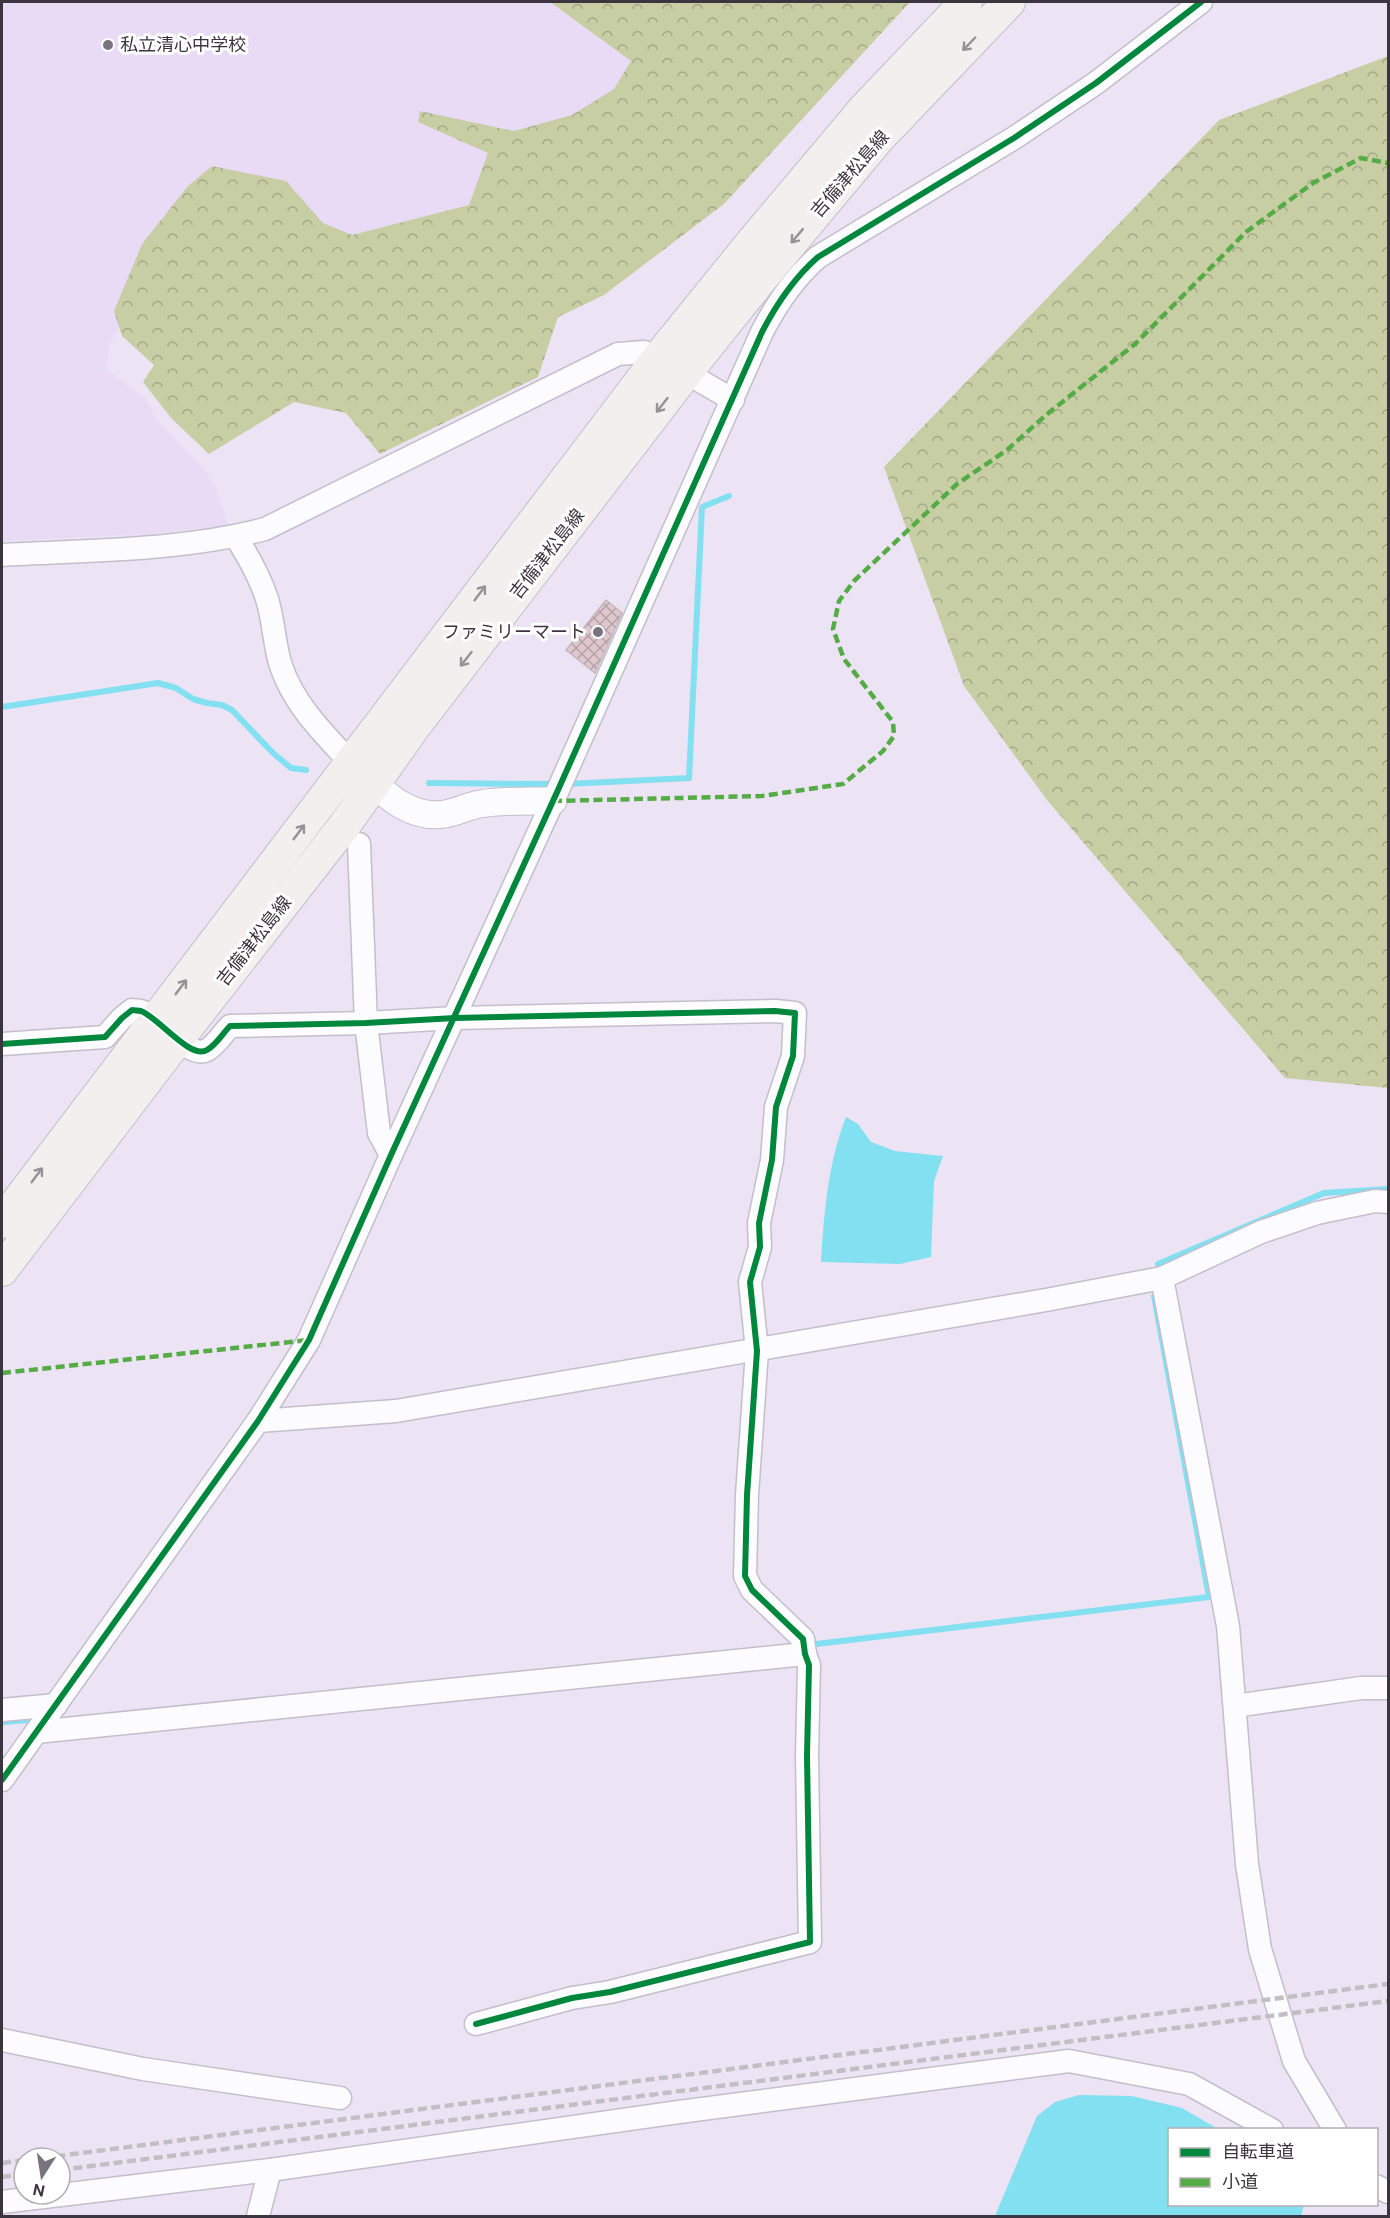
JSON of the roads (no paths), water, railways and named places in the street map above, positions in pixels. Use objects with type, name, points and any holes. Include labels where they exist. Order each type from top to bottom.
[{"type":"main road","name":"吉備津松島線","points":[[2,1270],[351,763],[659,357],[865,108],[966,2]]},
{"type":"main road","name":"吉備津松島線","points":[[2,1222],[344,826],[414,727],[686,373],[766,273],[878,139],[1009,2]]},
{"type":"street","points":[[2,1780],[258,1421],[309,1340],[773,312],[808,266],[818,257],[1004,144],[1096,83],[1201,2]]},
{"type":"street","points":[[2,555],[156,546],[236,537],[265,529],[618,354],[644,352],[659,357],[733,400]]},
{"type":"street","points":[[236,537],[267,599],[281,667],[306,714],[351,763],[396,802],[417,813],[430,816],[447,814],[477,804],[558,791]]},
{"type":"street","points":[[359,844],[366,1023],[379,1133],[391,1155]]},
{"type":"street","points":[[2,1044],[105,1037],[132,1010],[141,1011],[194,1050],[201,1052],[209,1049],[230,1026],[366,1023],[455,1018],[775,1011],[795,1013],[793,1056],[776,1107],[772,1160],[759,1224],[760,1247],[750,1282],[758,1351],[747,1495],[745,1576],[752,1590],[804,1648],[809,1665],[807,1756],[810,1942],[610,1992],[572,1998],[476,2024]]},
{"type":"street","points":[[258,1421],[396,1410],[758,1351],[1162,1278],[1261,1233],[1317,1213],[1375,1201],[1389,1202]]},
{"type":"street","points":[[1162,1278],[1228,1626],[1247,1864],[1260,1949],[1294,2061],[1334,2128]]},
{"type":"street","points":[[2,1710],[45,1720],[804,1648]]},
{"type":"street","points":[[1235,1706],[1361,1688],[1389,1688]]},
{"type":"street","points":[[2,2040],[143,2069],[340,2098]]},
{"type":"street","points":[[2,2202],[270,2170],[679,2112],[1070,2061],[1189,2084],[1268,2128]]},
{"type":"street","points":[[258,2217],[270,2170]]},
{"type":"water","points":[[846,1117],[858,1124],[871,1142],[895,1151],[943,1156],[934,1181],[931,1257],[900,1264],[821,1262],[825,1206],[831,1170]]},
{"type":"water","points":[[1079,2095],[1132,2096],[1182,2108],[1216,2128],[1168,2128],[1168,2206],[1304,2206],[1301,2216],[995,2216],[1037,2116],[1055,2102]]},
{"type":"waterway","points":[[567,784],[689,778],[702,507],[729,496]]},
{"type":"waterway","points":[[2,707],[158,683],[176,688],[193,699],[222,705],[232,710],[273,753],[291,768],[306,770]]},
{"type":"waterway","points":[[429,783],[554,784]]},
{"type":"waterway","points":[[1158,1264],[1324,1193],[1388,1189]]},
{"type":"waterway","points":[[808,1645],[1209,1597],[1154,1296]]},
{"type":"waterway","points":[[2,1722],[40,1719]]},
{"type":"railway","points":[[72,2154],[1388,1984]]},
{"type":"railway","points":[[72,2168],[1388,2001]]},
{"type":"railway","points":[[2,2163],[12,2162]]},
{"type":"railway","points":[[2,2177],[12,2176]]},
{"type":"place","name":"私立清心中学校","points":[[108,45]]},
{"type":"place","name":"ファミリーマート","points":[[598,632]]}]
